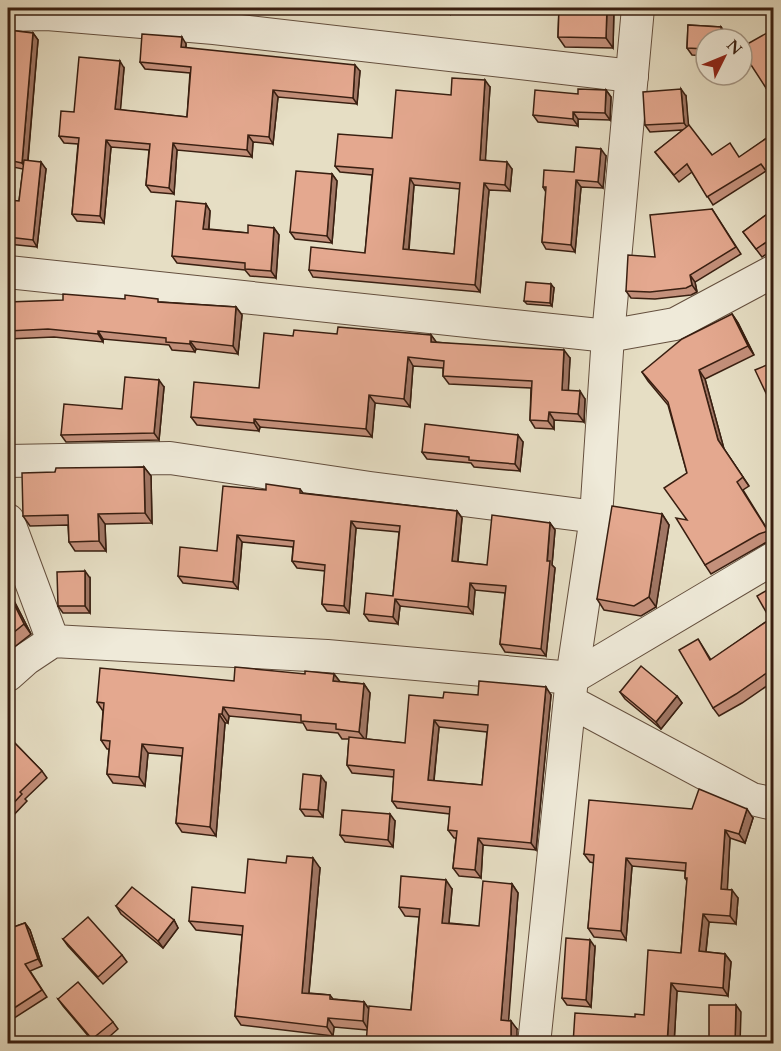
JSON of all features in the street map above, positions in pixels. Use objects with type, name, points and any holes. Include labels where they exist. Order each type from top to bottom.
[{"type":"street","points":[[534,1044],[571,690],[596,517],[609,336],[638,8]]},
{"type":"street","points":[[8,15],[47,14],[214,28],[632,76]]},
{"type":"street","points":[[8,272],[609,336],[675,324],[774,271]]},
{"type":"street","points":[[8,461],[170,458],[370,488],[596,517]]},
{"type":"street","points":[[8,520],[53,641]]},
{"type":"street","points":[[571,690],[774,558]]},
{"type":"street","points":[[8,675],[26,658],[53,641],[327,656],[571,690],[752,799],[774,804]]},
{"type":"building","points":[[559,8],[607,8],[606,38],[558,37]]},
{"type":"building","points":[[688,25],[721,27],[694,27],[694,48],[687,48]]},
{"type":"building","points":[[774,29],[774,84],[766,88],[754,70],[754,40]]},
{"type":"building","points":[[8,30],[33,33],[22,163],[8,160],[11,49],[8,49]]},
{"type":"building","points":[[142,34],[182,37],[181,47],[355,65],[353,98],[273,90],[269,137],[248,135],[247,150],[173,143],[169,188],[146,185],[150,144],[106,140],[100,216],[72,214],[79,138],[59,136],[61,111],[74,112],[79,57],[120,61],[115,109],[187,117],[191,67],[140,62]]},
{"type":"building","points":[[452,78],[485,80],[480,160],[507,162],[505,185],[484,183],[475,285],[309,270],[311,247],[365,253],[373,169],[335,166],[338,134],[392,138],[396,90],[451,95]],"holes":[[[410,178],[460,183],[454,254],[403,249]]]},
{"type":"building","points":[[578,89],[606,90],[605,113],[573,112],[573,119],[533,115],[535,90],[578,94]]},
{"type":"building","points":[[681,89],[684,123],[645,125],[643,92]]},
{"type":"building","points":[[689,125],[712,155],[730,143],[739,157],[774,133],[774,182],[761,164],[707,197],[687,164],[674,175],[655,152]]},
{"type":"building","points":[[576,147],[601,149],[598,182],[576,180],[571,245],[542,242],[546,187],[543,187],[544,170],[574,172]]},
{"type":"building","points":[[24,160],[41,162],[33,240],[8,237],[8,200],[19,201]]},
{"type":"building","points":[[296,171],[332,174],[327,236],[290,232]]},
{"type":"building","points":[[176,201],[206,204],[203,229],[248,233],[248,225],[274,228],[271,271],[245,269],[245,263],[172,256]]},
{"type":"building","points":[[712,209],[736,247],[690,275],[692,285],[686,288],[650,292],[626,291],[628,255],[655,257],[650,215]]},
{"type":"building","points":[[774,209],[774,237],[756,249],[743,232]]},
{"type":"building","points":[[526,282],[551,284],[550,303],[524,301]]},
{"type":"building","points":[[63,294],[125,299],[125,295],[158,299],[158,302],[236,307],[233,346],[190,341],[190,344],[166,342],[166,338],[98,331],[98,334],[48,329],[8,331],[8,302],[63,300]]},
{"type":"building","points":[[732,314],[748,346],[699,370],[718,440],[743,477],[737,482],[768,531],[705,565],[676,518],[687,520],[664,488],[687,473],[668,402],[642,372],[682,339]]},
{"type":"building","points":[[338,327],[431,335],[431,342],[564,350],[562,390],[580,391],[578,414],[549,412],[548,421],[530,420],[532,381],[443,376],[444,361],[408,357],[404,399],[369,395],[366,429],[254,419],[254,423],[191,417],[194,382],[259,388],[264,333],[293,336],[294,330],[337,334]]},
{"type":"building","points":[[774,362],[774,410],[755,370]]},
{"type":"building","points":[[125,377],[159,380],[154,433],[61,435],[64,404],[122,409]]},
{"type":"building","points":[[425,424],[518,435],[515,464],[469,460],[469,457],[422,452]]},
{"type":"building","points":[[144,467],[145,513],[98,514],[99,541],[69,542],[68,515],[23,516],[22,473],[55,472],[56,468]]},
{"type":"building","points":[[266,484],[300,489],[300,493],[457,511],[452,561],[487,565],[492,515],[550,523],[547,561],[550,561],[541,649],[500,644],[506,586],[470,583],[468,607],[395,599],[393,617],[364,614],[366,593],[393,596],[400,526],[351,521],[344,606],[322,604],[325,565],[292,561],[294,541],[237,535],[233,582],[178,576],[180,547],[217,551],[223,486],[266,490]]},
{"type":"building","points":[[612,506],[662,514],[649,597],[634,606],[597,599]]},
{"type":"building","points":[[85,571],[85,606],[58,606],[57,572]]},
{"type":"building","points":[[774,586],[774,668],[713,708],[679,650],[698,639],[710,660],[770,619],[757,596]]},
{"type":"building","points":[[8,592],[24,624],[8,637]]},
{"type":"building","points":[[641,666],[677,696],[656,722],[620,692]]},
{"type":"building","points":[[235,667],[305,674],[305,671],[334,674],[333,681],[364,684],[359,732],[336,729],[336,724],[301,721],[301,715],[223,707],[222,714],[219,714],[210,827],[176,823],[183,748],[142,744],[139,777],[107,774],[110,741],[101,740],[104,703],[97,702],[100,668],[234,681]]},
{"type":"building","points":[[479,681],[546,687],[531,843],[478,838],[475,870],[453,868],[457,831],[448,830],[450,807],[392,801],[394,770],[347,765],[349,737],[405,743],[409,695],[443,698],[444,692],[478,695]],"holes":[[[434,720],[488,725],[482,785],[428,780]]]},
{"type":"building","points":[[8,736],[42,771],[20,792],[22,794],[8,809]]},
{"type":"building","points":[[303,774],[321,776],[318,810],[300,809]]},
{"type":"building","points":[[699,789],[747,809],[739,834],[725,830],[721,889],[732,890],[730,916],[703,914],[699,951],[725,954],[723,988],[671,983],[667,1044],[573,1044],[575,1013],[635,1017],[635,1014],[644,1015],[648,950],[681,953],[687,878],[685,878],[686,863],[626,858],[621,931],[588,928],[594,855],[584,854],[589,800],[692,809]]},
{"type":"building","points":[[342,810],[390,814],[388,840],[340,835]]},
{"type":"building","points":[[287,856],[313,858],[302,993],[330,995],[330,999],[364,1002],[363,1021],[328,1018],[327,1027],[235,1016],[243,926],[189,921],[192,887],[245,893],[248,859],[286,863]]},
{"type":"building","points":[[401,876],[446,880],[442,923],[479,926],[483,881],[512,884],[501,1020],[511,1021],[511,1044],[366,1044],[369,1006],[411,1010],[420,909],[399,907]]},
{"type":"building","points":[[132,887],[174,920],[158,941],[116,906]]},
{"type":"building","points":[[88,917],[122,955],[98,977],[63,939]]},
{"type":"building","points":[[25,923],[38,959],[25,964],[42,990],[8,1012],[8,929]]},
{"type":"building","points":[[566,938],[590,940],[586,1000],[562,998]]},
{"type":"building","points":[[78,982],[113,1022],[92,1039],[58,999]]},
{"type":"building","points":[[709,1005],[736,1005],[735,1044],[709,1044]]}]
